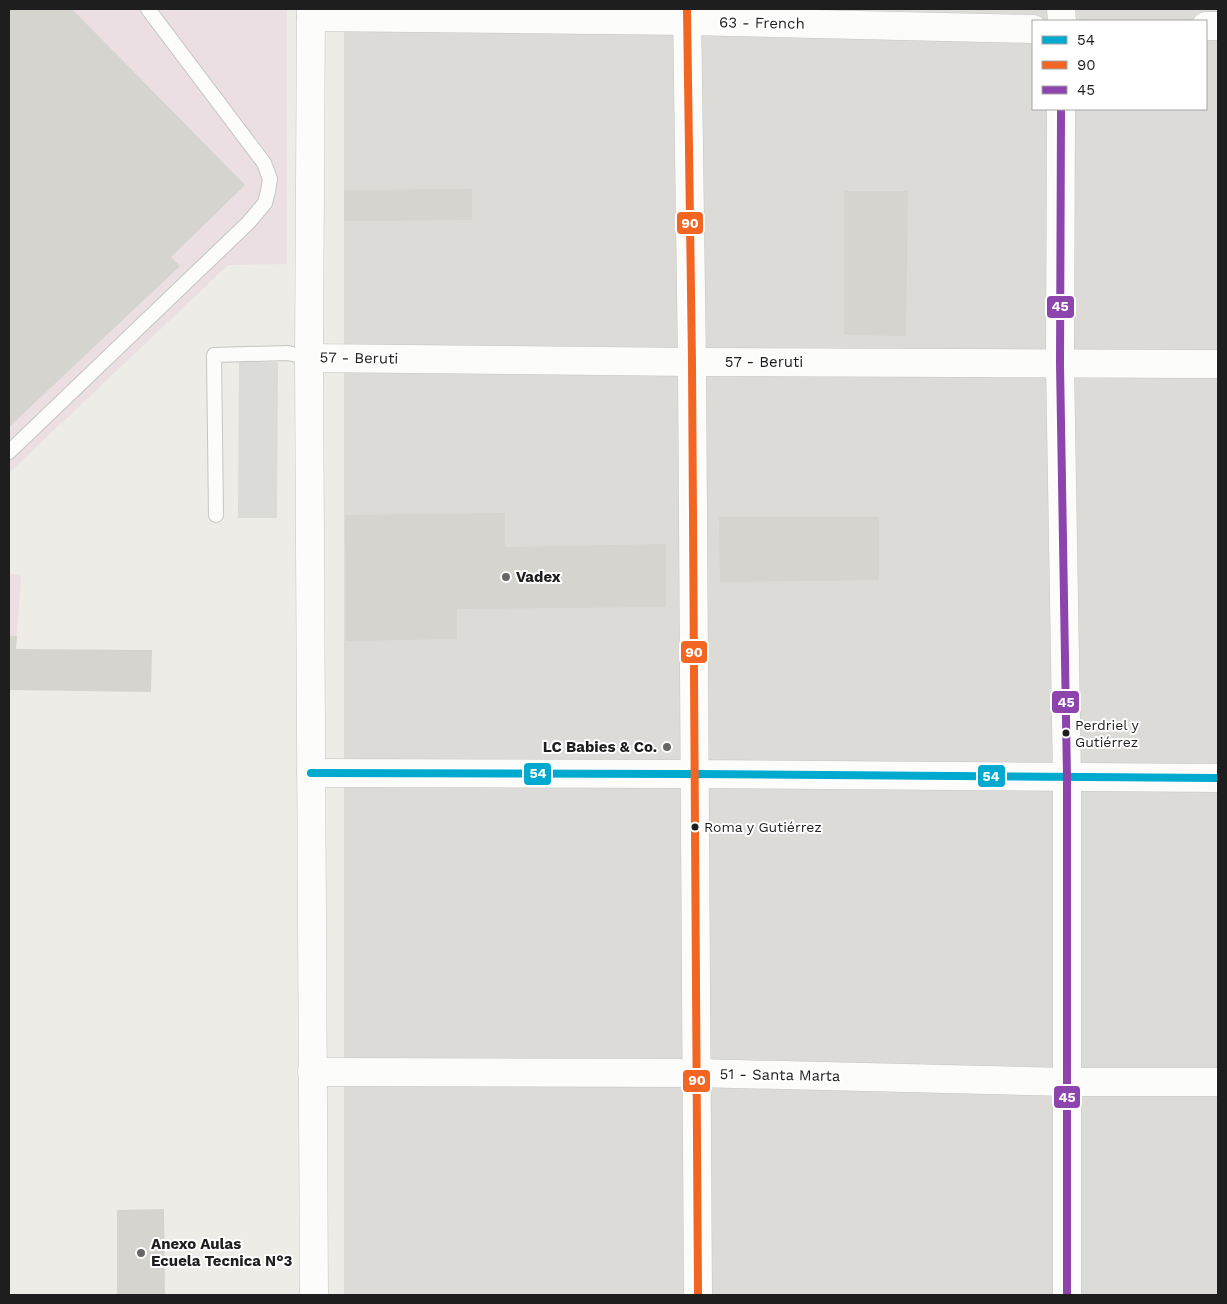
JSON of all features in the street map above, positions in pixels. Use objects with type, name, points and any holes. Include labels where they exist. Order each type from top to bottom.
[{"type":"street","name":"63 - French","points":[[311,13],[687,15],[1032,28]]},
{"type":"street","points":[[311,13],[309,358],[314,1295]]},
{"type":"street","points":[[687,15],[692,362],[693,774],[698,1295]]},
{"type":"street","points":[[1061,110],[1060,364],[1067,777],[1067,1295]]},
{"type":"street","name":"57 - Beruti","points":[[309,358],[1218,364]]},
{"type":"street","points":[[311,773],[1218,778]]},
{"type":"street","name":"51 - Santa Marta","points":[[312,1072],[695,1073],[1067,1082],[1218,1082]]},
{"type":"lane","points":[[9,452],[248,223],[264,203],[270,178],[264,163],[148,9]]},
{"type":"lane","points":[[216,515],[214,355],[288,353],[309,358]]},
{"type":"shaded area","points":[[9,9],[287,9],[287,264],[228,265],[9,473]]},
{"type":"shaded area","points":[[344,9],[1218,9],[1218,1295],[344,1295]]},
{"type":"shaded area","points":[[239,362],[278,362],[277,518],[238,518]]},
{"type":"shaded area","points":[[9,573],[21,576],[13,690],[9,690]]},
{"type":"building","points":[[9,9],[72,9],[245,185],[171,257],[180,266],[9,427]]},
{"type":"building","points":[[472,189],[472,220],[344,221],[344,190]]},
{"type":"building","points":[[844,191],[908,191],[906,336],[844,335]]},
{"type":"building","name":"Vadex","points":[[505,513],[505,547],[666,544],[666,607],[457,609],[457,639],[346,641],[345,515]]},
{"type":"building","points":[[719,517],[879,517],[879,580],[720,582]]},
{"type":"building","points":[[9,636],[17,636],[16,649],[152,650],[151,692],[9,690]]},
{"type":"building","name":"Anexo Aulas Ecuela Tecnica N°3","points":[[164,1209],[165,1295],[117,1295],[117,1210]]},
{"type":"transit line","name":"90","points":[[687,9],[692,362],[698,1295]]},
{"type":"transit line","name":"45","points":[[1061,110],[1060,364],[1067,777],[1067,1295]]},
{"type":"transit line","name":"54","points":[[311,773],[1218,778]]},
{"type":"place","name":"Vadex","points":[[506,577]]},
{"type":"place","name":"Perdriel y Gutiérrez","points":[[1066,733]]},
{"type":"place","name":"LC Babies & Co.","points":[[667,747]]},
{"type":"place","name":"Roma y Gutiérrez","points":[[695,827]]},
{"type":"place","name":"Anexo Aulas Ecuela Tecnica N°3","points":[[141,1253]]}]
